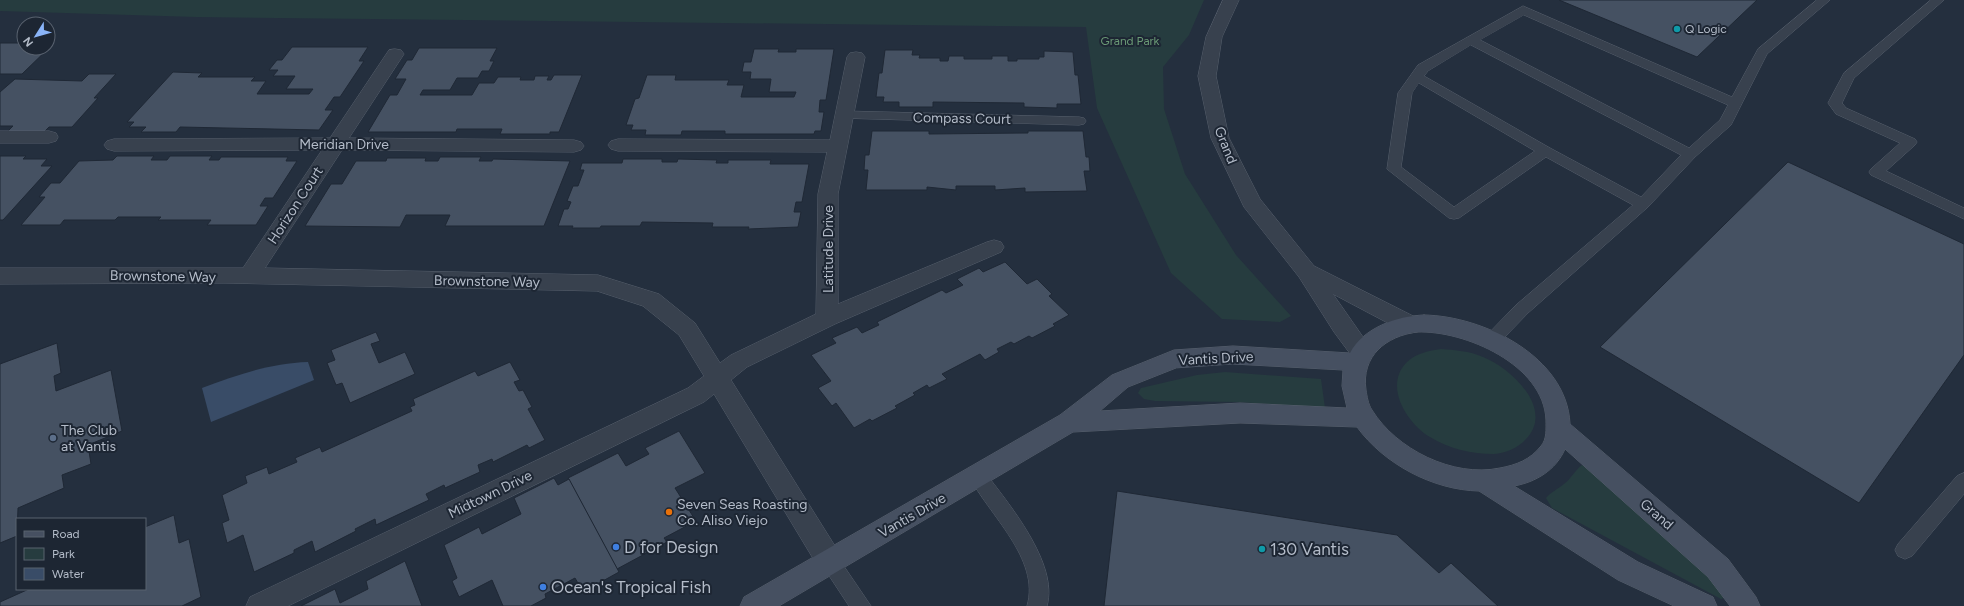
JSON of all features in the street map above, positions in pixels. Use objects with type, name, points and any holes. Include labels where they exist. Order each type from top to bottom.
[{"type":"street","name":"Grand","points":[[1230,0],[1214,37],[1207,76],[1220,138],[1251,202],[1307,272],[1342,326],[1359,357]]},
{"type":"street","name":"Horizon Court","points":[[249,276],[395,54]]},
{"type":"street","name":"Latitude Drive","points":[[827,318],[828,194],[856,58]]},
{"type":"street","points":[[0,137],[49,137]]},
{"type":"street","name":"Meridian Drive","points":[[114,145],[335,144],[574,146]]},
{"type":"street","points":[[618,145],[837,146]]},
{"type":"street","points":[[718,377],[739,361],[827,318],[994,247]]},
{"type":"street","name":"Grand","points":[[1307,272],[1412,325]]},
{"type":"street","name":"Brownstone Way","points":[[0,276],[69,274],[249,276],[598,283],[651,300],[687,329],[718,377],[830,562]]},
{"type":"street","points":[[1438,324],[1458,328],[1492,340],[1520,357],[1542,379],[1556,404],[1560,430],[1553,450],[1538,467],[1514,478],[1484,481],[1449,476],[1415,462],[1386,443],[1365,418],[1356,398],[1352,378],[1359,357],[1368,343],[1388,332],[1412,325],[1438,324]]},
{"type":"street","name":"Vantis Drive","points":[[754,606],[1069,422],[1120,381],[1174,359],[1233,355],[1359,357]]},
{"type":"street","name":"Midtown Drive","points":[[260,606],[682,402],[696,395],[718,377]]},
{"type":"street","name":"Vantis Drive","points":[[1069,422],[1240,412],[1365,418]]},
{"type":"street","name":"Grand","points":[[1560,430],[1718,568],[1746,606]]},
{"type":"street","points":[[1484,481],[1628,571],[1703,606]]},
{"type":"lane","points":[[1492,340],[1522,309],[1643,204],[1690,154],[1726,122],[1762,52],[1824,0]]},
{"type":"lane","points":[[1938,0],[1849,76],[1835,103],[1841,111],[1910,142],[1876,172],[1964,214]]},
{"type":"lane","points":[[1545,151],[1454,214],[1394,169],[1405,93],[1423,68],[1523,10],[1735,103]]},
{"type":"lane","points":[[1471,40],[1690,154]]},
{"type":"lane","points":[[1417,77],[1545,151],[1643,204]]},
{"type":"lane","name":"Compass Court","points":[[844,115],[1079,121]]},
{"type":"lane","points":[[978,476],[1019,535],[1034,566],[1040,594],[1037,606]]},
{"type":"lane","points":[[1905,550],[1964,481]]},
{"type":"lane","points":[[830,562],[861,606]]},
{"type":"green space","name":"Grand Park","points":[[0,0],[1204,0],[1189,35],[1163,67],[1164,109],[1185,174],[1236,255],[1291,316],[1280,322],[1222,319],[1171,273],[1097,108],[1086,27],[196,17],[0,11]]},
{"type":"green space","points":[[1441,349],[1457,350],[1483,357],[1506,370],[1517,380],[1533,403],[1535,415],[1534,427],[1523,442],[1512,450],[1494,454],[1469,452],[1445,445],[1421,431],[1413,423],[1401,403],[1398,393],[1397,382],[1400,372],[1407,362],[1414,356]]},
{"type":"green space","points":[[1225,372],[1321,379],[1325,408],[1239,402],[1155,401],[1144,399],[1138,393],[1141,388],[1197,375]]},
{"type":"green space","points":[[1582,465],[1593,469],[1652,527],[1722,588],[1726,597],[1721,599],[1552,508],[1546,498],[1566,482]]},
{"type":"water","points":[[308,362],[314,380],[211,422],[202,388],[241,374],[267,367]]},
{"type":"building","name":"Q Logic","points":[[1559,0],[1757,0],[1697,57]]},
{"type":"building","points":[[0,43],[16,43],[16,56],[41,56],[22,74],[0,74]]},
{"type":"building","points":[[292,47],[368,47],[359,61],[364,61],[340,97],[334,97],[325,110],[333,110],[319,130],[180,127],[176,132],[141,132],[146,127],[129,127],[134,122],[127,122],[173,72],[202,73],[198,77],[255,77],[251,81],[266,81],[257,94],[309,94],[313,89],[286,89],[295,76],[273,76],[278,70],[269,70],[277,60],[282,60]]},
{"type":"building","points":[[419,48],[497,48],[490,61],[494,61],[489,71],[482,71],[478,78],[457,78],[450,90],[423,90],[420,95],[472,95],[479,83],[494,83],[498,77],[521,77],[520,80],[534,80],[535,76],[549,76],[547,80],[551,80],[554,75],[582,75],[559,132],[550,132],[550,134],[500,134],[502,129],[457,129],[456,132],[368,132],[390,95],[397,95],[406,79],[395,79],[407,60],[412,60]]},
{"type":"building","points":[[754,49],[779,49],[778,52],[796,52],[796,49],[834,49],[826,100],[820,100],[819,112],[824,112],[821,131],[815,131],[814,134],[725,134],[725,131],[682,131],[681,135],[645,135],[646,130],[631,130],[633,125],[626,125],[635,99],[639,98],[647,75],[676,75],[675,80],[729,80],[727,85],[744,85],[741,97],[794,97],[796,92],[769,92],[771,79],[750,79],[751,72],[742,72],[744,62],[751,62]]},
{"type":"building","points":[[885,50],[913,50],[912,55],[920,55],[919,58],[940,58],[940,61],[948,61],[949,56],[964,56],[964,59],[992,59],[992,56],[1008,56],[1008,61],[1017,61],[1017,59],[1039,59],[1039,57],[1044,57],[1044,51],[1073,52],[1075,75],[1078,75],[1081,104],[1057,104],[1057,108],[1024,107],[1024,103],[933,102],[933,107],[899,107],[899,102],[883,102],[884,97],[876,97],[879,73],[882,73]]},
{"type":"building","points":[[89,74],[116,74],[94,98],[98,98],[72,127],[49,127],[44,132],[7,132],[13,126],[0,126],[0,92],[15,79],[82,81]]},
{"type":"building","points":[[872,131],[929,131],[929,134],[1083,131],[1086,157],[1089,157],[1090,171],[1084,171],[1087,191],[1025,192],[1025,188],[995,190],[995,186],[956,186],[956,190],[927,187],[927,190],[866,190],[868,170],[864,170],[865,155],[869,155]]},
{"type":"building","points":[[0,156],[26,156],[23,159],[47,159],[41,166],[52,166],[3,220],[0,220]]},
{"type":"building","points":[[117,156],[154,156],[151,160],[167,160],[170,156],[212,156],[209,160],[219,160],[221,157],[288,157],[286,161],[297,161],[273,198],[265,198],[260,206],[268,206],[256,225],[207,225],[211,220],[158,220],[161,217],[118,217],[115,220],[64,220],[60,225],[21,225],[45,197],[39,197],[51,183],[60,183],[79,161],[113,160]]},
{"type":"building","points":[[440,157],[481,157],[479,161],[492,161],[493,159],[570,161],[544,226],[445,226],[450,215],[406,215],[400,227],[305,226],[331,184],[342,184],[356,161],[386,161],[387,158],[426,158],[425,161],[438,161]]},
{"type":"building","points":[[623,159],[662,159],[662,162],[677,162],[678,159],[717,160],[716,163],[728,163],[728,160],[771,160],[770,164],[809,164],[802,202],[796,202],[794,212],[801,212],[798,227],[748,229],[749,227],[712,227],[713,223],[642,222],[640,226],[601,226],[600,228],[572,228],[573,226],[558,226],[564,209],[568,209],[571,202],[567,201],[573,186],[578,186],[584,170],[580,170],[582,163],[622,163]]},
{"type":"building","points":[[1788,162],[1964,244],[1964,355],[1859,503],[1600,347]]},
{"type":"building","points":[[1005,262],[1027,284],[1037,279],[1052,294],[1049,296],[1069,315],[1053,324],[1055,326],[1032,338],[1029,336],[1014,344],[1011,342],[997,349],[999,352],[985,360],[980,354],[942,374],[947,379],[929,388],[927,385],[913,393],[915,395],[895,406],[897,408],[872,421],[870,419],[854,428],[836,403],[832,406],[818,388],[831,381],[811,355],[836,343],[832,338],[857,327],[862,333],[879,325],[877,322],[942,290],[946,293],[963,285],[957,279],[979,268],[983,272]]},
{"type":"building","points":[[376,332],[380,341],[371,344],[379,363],[405,352],[415,374],[350,403],[342,383],[336,385],[327,363],[335,360],[331,350]]},
{"type":"building","name":"The Club at Vantis","points":[[57,343],[61,373],[54,376],[56,391],[111,370],[122,431],[88,445],[91,464],[62,475],[64,488],[18,508],[18,518],[16,518],[16,536],[0,543],[0,364]]},
{"type":"building","points":[[510,362],[520,380],[514,382],[519,391],[523,390],[532,407],[528,409],[545,440],[529,448],[527,445],[493,462],[492,459],[478,465],[480,472],[445,488],[444,485],[426,494],[429,500],[376,525],[375,519],[355,529],[356,531],[315,552],[312,541],[294,550],[294,553],[254,572],[243,535],[227,543],[222,523],[229,520],[222,495],[247,483],[245,476],[267,467],[269,474],[297,462],[295,458],[320,447],[322,452],[412,411],[410,407],[415,405],[413,399],[475,371],[478,376]]},
{"type":"building","points":[[679,431],[705,473],[675,488],[696,521],[664,538],[667,542],[617,569],[568,478],[618,453],[626,466],[649,454],[645,448]]},
{"type":"building","points":[[554,478],[558,485],[569,479],[619,572],[583,592],[575,578],[545,594],[546,598],[531,606],[503,606],[492,580],[459,597],[452,581],[457,578],[444,545],[479,527],[482,534],[521,514],[514,498]]},
{"type":"building","name":"130 Vantis","points":[[1117,491],[1397,535],[1439,573],[1451,563],[1498,606],[1104,606]]},
{"type":"building","points":[[174,515],[179,543],[189,539],[201,597],[182,606],[0,606],[0,602],[27,590],[146,590],[146,527]]},
{"type":"building","points":[[405,561],[422,606],[301,606],[335,589],[340,603],[368,589],[366,581]]},
{"type":"place","name":"Q Logic","points":[[1677,29]]},
{"type":"place","name":"The Club at Vantis","points":[[53,438]]},
{"type":"place","name":"Seven Seas Roasting Co. Aliso Viejo","points":[[669,512]]},
{"type":"place","name":"D for Design","points":[[616,547]]},
{"type":"place","name":"130 Vantis","points":[[1262,549]]},
{"type":"place","name":"Ocean's Tropical Fish","points":[[543,587]]}]
